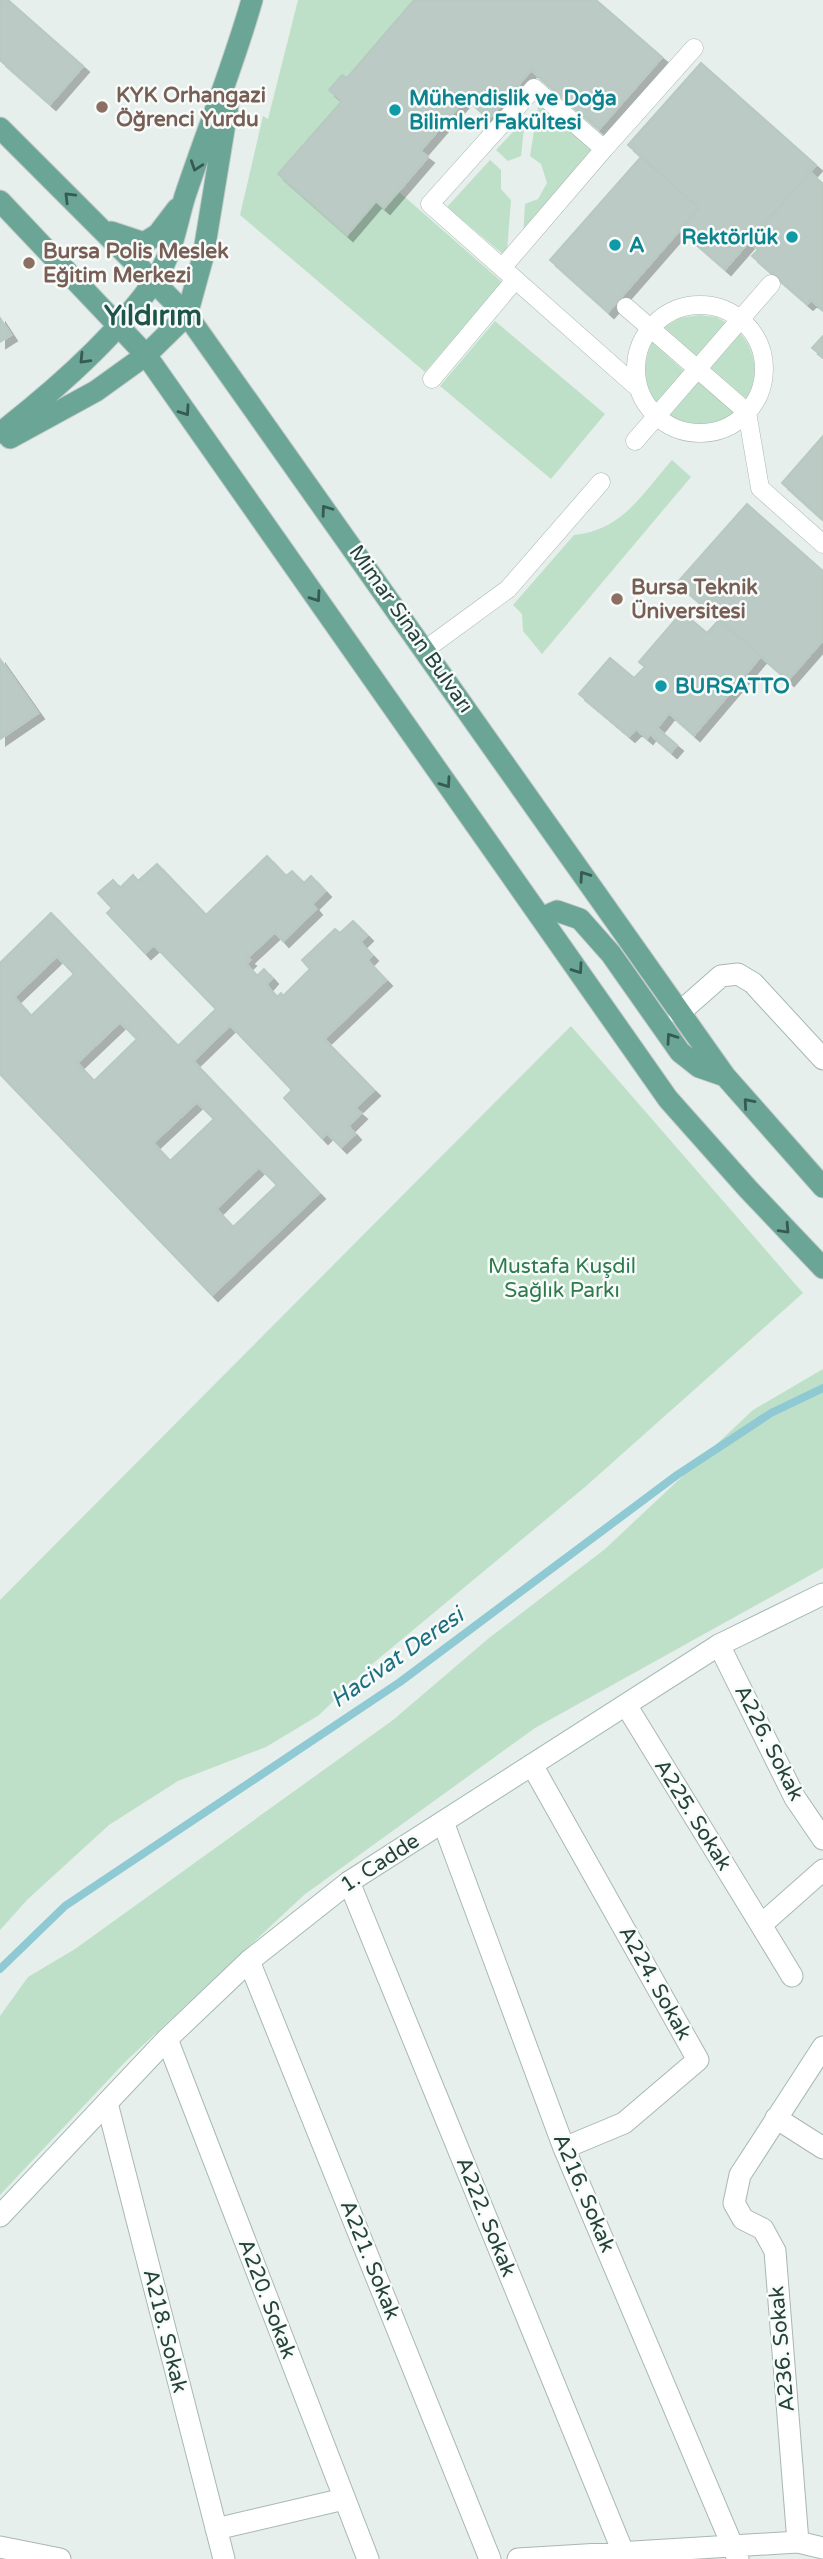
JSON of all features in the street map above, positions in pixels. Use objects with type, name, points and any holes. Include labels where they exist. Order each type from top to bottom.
[{"type":"main road","points":[[0,433],[82,362],[154,281],[171,251],[184,198],[236,56],[252,0]]},
{"type":"main road","points":[[0,444],[96,391],[146,355],[187,315],[203,257],[236,56]]},
{"type":"main road","name":"Mimar Sinan Bulvarı","points":[[0,128],[187,315],[426,649],[679,1013],[725,1076],[823,1187]]},
{"type":"main road","points":[[100,227],[127,240],[144,243],[158,234],[184,198]]},
{"type":"main road","points":[[0,201],[146,355],[668,1098],[748,1189],[823,1268]]},
{"type":"main road","points":[[541,918],[557,911],[580,919],[611,954],[680,1052],[699,1067],[725,1076]]},
{"type":"street","points":[[432,379],[604,149],[694,48]]},
{"type":"street","points":[[604,149],[534,88],[430,204],[638,388],[656,417],[677,430],[703,434],[730,427],[754,406],[764,380],[763,352],[750,327],[721,308],[699,304],[673,310],[645,334],[635,366],[638,388]]},
{"type":"street","points":[[635,441],[771,284]]},
{"type":"street","points":[[626,307],[747,412],[760,488],[823,544]]},
{"type":"street","points":[[426,649],[508,589],[601,482]]},
{"type":"street","points":[[679,1013],[721,976],[738,974],[753,983],[823,1059]]},
{"type":"street","name":"1. Cadde","points":[[0,2216],[167,2039],[249,1961],[349,1882],[719,1645],[823,1594]]},
{"type":"street","name":"A226. Sokak","points":[[719,1645],[795,1798],[823,1839]]},
{"type":"street","name":"A225. Sokak","points":[[626,1705],[792,1976]]},
{"type":"street","name":"A224. Sokak","points":[[532,1765],[698,2060],[624,2123],[564,2148]]},
{"type":"street","name":"A216. Sokak","points":[[443,1822],[564,2148],[736,2553]]},
{"type":"street","points":[[761,1926],[823,1870]]},
{"type":"street","name":"A222. Sokak","points":[[349,1882],[622,2552]]},
{"type":"street","name":"A221. Sokak","points":[[249,1961],[490,2559]]},
{"type":"street","name":"A220. Sokak","points":[[167,2039],[368,2559]]},
{"type":"street","points":[[823,2047],[776,2118],[823,2148]]},
{"type":"street","name":"A218. Sokak","points":[[107,2103],[224,2559]]},
{"type":"street","name":"A236. Sokak","points":[[776,2118],[740,2175],[734,2203],[743,2219],[763,2229],[775,2250],[798,2542]]},
{"type":"street","points":[[216,2529],[344,2499]]},
{"type":"street","points":[[518,2559],[622,2552],[736,2553],[798,2542],[823,2548]]},
{"type":"street","points":[[0,2547],[60,2559]]},
{"type":"green space","points":[[298,0],[414,0],[347,78],[342,75],[329,90],[342,101],[278,175],[347,234],[376,201],[398,191],[502,282],[425,372],[240,215],[263,116],[268,119]]},
{"type":"green space","points":[[539,100],[593,148],[592,157],[523,238],[525,204],[538,199],[547,183],[541,164],[530,156]]},
{"type":"green space","points":[[525,119],[521,156],[508,161],[496,150]]},
{"type":"green space","points":[[490,160],[501,170],[501,189],[511,200],[507,251],[504,255],[447,207]]},
{"type":"green space","points":[[699,315],[716,317],[727,323],[698,357],[664,327],[680,318]]},
{"type":"green space","points":[[495,321],[605,414],[551,479],[440,386]]},
{"type":"green space","points":[[739,332],[750,347],[754,364],[753,382],[747,399],[710,367]]},
{"type":"green space","points":[[652,342],[684,371],[656,404],[648,389],[645,374]]},
{"type":"green space","points":[[699,381],[735,413],[720,423],[703,426],[685,424],[669,416]]},
{"type":"green space","points":[[672,460],[691,477],[542,654],[523,631],[522,614],[513,605],[574,535],[606,526],[630,509]]},
{"type":"green space","name":"Mustafa Kuşdil Sağlık Parkı","points":[[571,1026],[803,1293],[585,1487],[371,1665],[319,1715],[266,1747],[178,1781],[109,1825],[28,1899],[0,1930],[0,1600]]},
{"type":"green space","points":[[823,1369],[823,1568],[535,1728],[304,1895],[126,2061],[0,2195],[0,2016],[28,1977],[75,1949],[393,1720],[489,1638],[605,1549],[753,1410]]},
{"type":"building","points":[[0,0],[8,0],[83,66],[50,104],[0,60]]},
{"type":"building","name":"Mühendislik ve Doğa Bilimleri Fakültesi","points":[[414,0],[596,0],[662,57],[599,129],[531,70],[489,119],[466,98],[420,151],[428,157],[384,208],[376,201],[347,235],[278,174],[342,101],[329,90],[342,75],[347,78]]},
{"type":"building","points":[[701,63],[816,165],[725,269],[680,230],[699,208],[628,145]]},
{"type":"building","name":"A","points":[[641,157],[699,208],[608,312],[550,260]]},
{"type":"building","name":"Rektörlük","points":[[810,172],[823,184],[823,310],[811,300],[807,304],[752,256],[758,250],[754,246],[770,228],[764,224]]},
{"type":"building","points":[[0,318],[11,335],[0,342]]},
{"type":"building","points":[[823,336],[823,357],[812,348]]},
{"type":"building","points":[[823,436],[823,520],[782,483]]},
{"type":"building","points":[[747,504],[823,571],[823,640],[788,680],[677,583]]},
{"type":"building","name":"BURSATTO","points":[[682,612],[707,633],[719,620],[761,656],[694,735],[669,713],[657,728],[677,745],[671,752],[650,734],[647,738],[636,729],[629,736],[579,694],[610,658],[634,678],[645,667],[639,662]]},
{"type":"building","points":[[0,659],[38,713],[0,739]]},
{"type":"building","points":[[267,856],[286,876],[292,871],[304,883],[311,876],[325,891],[312,904],[316,909],[283,941],[275,932],[247,958],[250,960],[246,964],[257,976],[264,969],[272,978],[266,985],[277,997],[281,993],[283,996],[310,969],[302,960],[335,929],[340,933],[353,921],[367,935],[360,942],[372,955],[367,960],[386,980],[324,1039],[374,1090],[355,1108],[361,1113],[348,1126],[355,1134],[341,1147],[327,1133],[322,1138],[284,1098],[292,1090],[230,1025],[193,1061],[319,1193],[212,1295],[0,1074],[0,963],[51,913],[178,1046],[216,1009],[154,945],[145,953],[107,913],[112,908],[98,893],[113,880],[120,888],[133,875],[138,881],[157,864],[206,915]],"holes":[[[57,956],[74,974],[31,1016],[14,997]],[[120,1022],[137,1039],[94,1081],[77,1063]],[[197,1102],[214,1119],[170,1161],[153,1143]],[[259,1167],[277,1185],[233,1227],[216,1209]]]},
{"type":"waterway","name":"Hacivat Deresi","points":[[0,1969],[65,1906],[400,1682],[677,1475],[771,1413],[823,1388]]},
{"type":"place","name":"KYK Orhangazi Öğrenci Yurdu","points":[[102,107]]},
{"type":"place","name":"Mühendislik ve Doğa Bilimleri Fakültesi","points":[[395,110]]},
{"type":"place","name":"Rektörlük","points":[[792,237]]},
{"type":"place","name":"A","points":[[615,245]]},
{"type":"place","name":"Bursa Polis Meslek Eğitim Merkezi","points":[[29,263]]},
{"type":"place","name":"Bursa Teknik Üniversitesi","points":[[617,599]]},
{"type":"place","name":"BURSATTO","points":[[661,686]]},
{"type":"district","name":"Yıldırım","points":[[153,316]]}]
